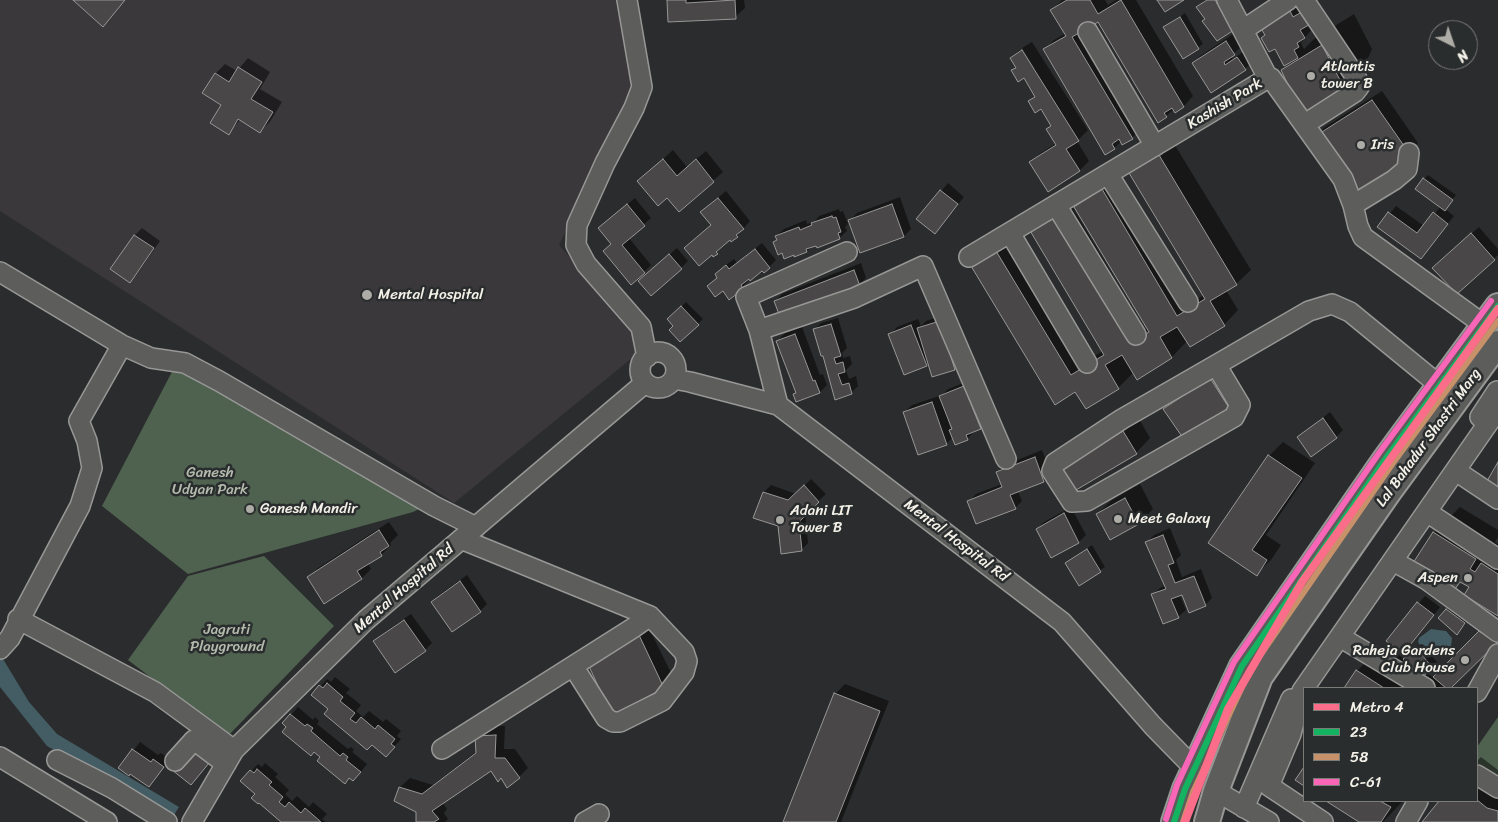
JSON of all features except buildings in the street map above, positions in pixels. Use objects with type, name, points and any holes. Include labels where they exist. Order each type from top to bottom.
[{"type":"main road","name":"Lal Bahadur Shastri Marg","points":[[1207,822],[1216,791],[1260,677],[1476,372],[1491,334],[1498,306]]},
{"type":"main road","name":"Lal Bahadur Shastri Marg","points":[[1174,822],[1185,789],[1242,666],[1439,385],[1491,334]]},
{"type":"main road","points":[[1224,706],[1243,722]]},
{"type":"street","points":[[627,0],[642,88],[577,225],[576,245],[586,264],[641,327],[647,357]]},
{"type":"street","points":[[1227,0],[1268,78]]},
{"type":"street","points":[[1243,30],[1288,0]]},
{"type":"street","points":[[1304,0],[1357,80],[1359,87],[1355,92],[1305,124]]},
{"type":"street","points":[[1088,32],[1155,146]]},
{"type":"street","name":"Kashish Park","points":[[969,257],[1268,78],[1274,80],[1343,179],[1353,205],[1358,226],[1364,237],[1491,334]]},
{"type":"street","points":[[1353,205],[1394,180],[1407,169],[1409,153]]},
{"type":"street","points":[[1108,174],[1188,302]]},
{"type":"street","points":[[1056,205],[1136,335]]},
{"type":"street","points":[[1010,233],[1087,363]]},
{"type":"street","points":[[778,406],[759,330],[746,297],[847,252]]},
{"type":"street","points":[[759,330],[854,298],[923,266],[1006,459]]},
{"type":"street","points":[[0,272],[122,345],[151,358],[185,363],[219,381],[434,506],[476,527]]},
{"type":"street","points":[[1216,365],[1240,405],[1234,417],[1087,501],[1072,502],[1052,471],[1055,463],[1122,419],[1309,311],[1332,304],[1350,312],[1439,385]]},
{"type":"street","points":[[0,649],[10,638],[18,619],[80,506],[92,468],[88,441],[80,421],[122,345]]},
{"type":"street","points":[[660,352],[670,357],[676,367],[674,379],[661,388],[655,388],[646,383],[640,371],[641,365],[647,357],[660,352]]},
{"type":"street","points":[[1244,808],[1300,676],[1498,391],[1476,372]]},
{"type":"street","name":"Mental Hospital Rd","points":[[674,379],[778,406],[1062,622],[1153,726],[1195,769]]},
{"type":"street","name":"Mental Hospital Rd","points":[[192,822],[230,757],[366,620],[646,383]]},
{"type":"street","points":[[1306,687],[1498,409]]},
{"type":"street","points":[[1456,471],[1498,499]]},
{"type":"street","points":[[1427,512],[1498,558]]},
{"type":"street","points":[[461,539],[650,616],[684,652],[687,661],[684,672],[662,701],[620,722],[613,722],[606,718],[573,666]]},
{"type":"street","points":[[1393,561],[1426,580],[1498,632]]},
{"type":"street","points":[[442,749],[650,616]]},
{"type":"street","points":[[18,619],[155,692],[230,757]]},
{"type":"street","points":[[1340,636],[1423,687]]},
{"type":"street","points":[[1478,690],[1498,654]]},
{"type":"street","points":[[1303,691],[1299,729],[1269,786],[1323,822]]},
{"type":"street","points":[[175,760],[194,740],[230,757]]},
{"type":"street","points":[[0,757],[107,822]]},
{"type":"street","points":[[57,760],[112,788],[167,822]]},
{"type":"street","points":[[1478,776],[1498,788]]},
{"type":"street","points":[[1216,791],[1269,822]]},
{"type":"shaded area","name":"Mental Hospital","points":[[0,0],[628,0],[640,81],[559,245],[648,345],[454,503],[0,211]]},
{"type":"green space","name":"Ganesh Udyan Park","points":[[175,366],[425,506],[413,512],[188,574],[102,506]]},
{"type":"green space","name":"Jagruti Playground","points":[[264,556],[334,626],[228,736],[128,660],[188,576]]},
{"type":"green space","points":[[1498,717],[1498,782],[1478,769],[1478,746]]},
{"type":"water","points":[[1431,629],[1446,631],[1452,638],[1451,646],[1434,654],[1426,649],[1423,644],[1420,645],[1418,642],[1419,638]]},
{"type":"water","points":[[0,654],[29,702],[57,734],[179,807],[172,818],[47,746],[0,687]]},
{"type":"metro line","name":"4","points":[[1185,822],[1228,709],[1302,582],[1498,309]]},
{"type":"transit line","name":"C-61","points":[[1166,819],[1177,785],[1234,662],[1379,453],[1491,301]]},
{"type":"transit line","name":"23","points":[[1174,822],[1185,789],[1242,666],[1386,458],[1498,306]]},
{"type":"transit line","name":"58","points":[[1183,822],[1193,792],[1250,670],[1393,463],[1498,321]]},
{"type":"place","name":"Atlantis tower B","points":[[1311,76]]},
{"type":"place","name":"Iris","points":[[1361,145]]},
{"type":"place","name":"Mental Hospital","points":[[367,295]]},
{"type":"place","name":"Ganesh Mandir","points":[[250,509]]},
{"type":"place","name":"Meet Galaxy","points":[[1118,519]]},
{"type":"place","name":"Adani LIT Tower B","points":[[780,520]]},
{"type":"place","name":"Aspen","points":[[1468,578]]},
{"type":"place","name":"Raheja Gardens Club House","points":[[1465,660]]}]
